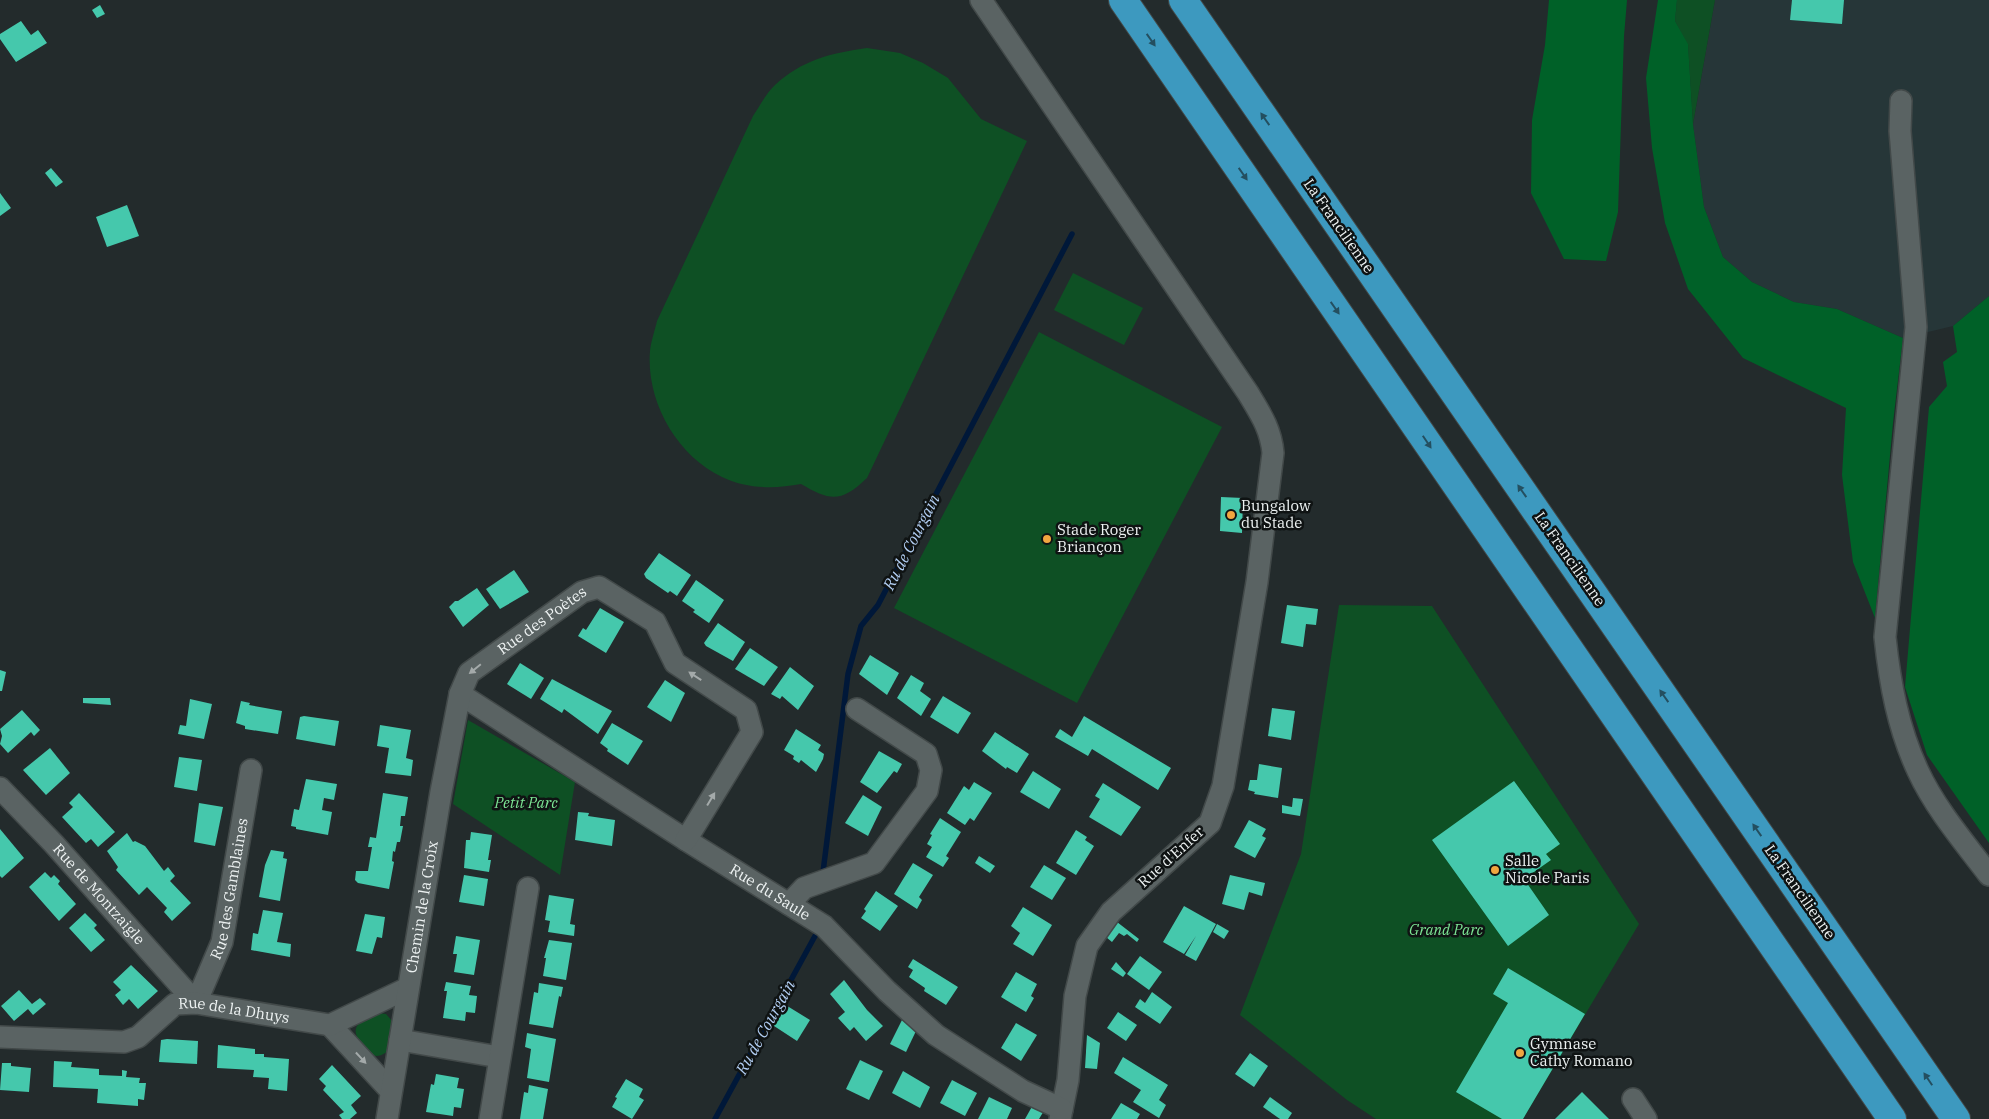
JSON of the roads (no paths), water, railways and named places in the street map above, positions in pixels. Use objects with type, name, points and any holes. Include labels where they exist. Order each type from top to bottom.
[{"type":"highway","points":[[1123,0],[1892,1119]]},
{"type":"highway","name":"La Francilienne","points":[[1183,0],[1956,1119]]},
{"type":"street","name":"Rue d'Enfer","points":[[981,0],[1266,422],[1272,438],[1274,453],[1257,582],[1223,786],[1210,823],[1111,912],[1087,946],[1075,996],[1068,1080],[1061,1114]]},
{"type":"street","points":[[1901,101],[1900,131],[1916,327],[1885,637],[1890,684],[1900,725],[1918,772],[1951,824],[1989,875]]},
{"type":"street","name":"Rue des Poètes","points":[[460,694],[469,673],[582,592],[599,587],[655,622],[675,663],[746,710],[752,732],[686,840]]},
{"type":"street","name":"Rue du Saule","points":[[460,694],[686,840],[824,926],[887,991],[936,1035],[1061,1114]]},
{"type":"street","name":"Chemin de la Croix","points":[[387,1119],[441,792],[460,694]]},
{"type":"street","points":[[789,904],[804,888],[874,863],[927,791],[932,770],[926,754],[857,709]]},
{"type":"street","name":"Rue des Gamblaines","points":[[196,1003],[222,942],[251,770]]},
{"type":"street","name":"Rue de Montzaigle","points":[[0,788],[54,844],[196,1003]]},
{"type":"street","points":[[490,1119],[528,888]]},
{"type":"street","points":[[392,1091],[330,1025],[408,988]]},
{"type":"street","name":"Rue de la Dhuys","points":[[0,1037],[124,1042],[138,1037],[174,1004],[196,1003],[330,1025]]},
{"type":"street","points":[[400,1040],[499,1057]]},
{"type":"street","points":[[1633,1099],[1646,1119]]},
{"type":"waterway","name":"Ru de Courgain","points":[[823,872],[848,674],[861,626],[878,605],[1072,234]]},
{"type":"waterway","name":"Ru de Courgain","points":[[715,1119],[815,936]]},
{"type":"place","name":"Bungalow du Stade","points":[[1231,515]]},
{"type":"place","name":"Stade Roger Briançon","points":[[1047,539]]},
{"type":"place","name":"Salle Nicole Paris","points":[[1495,870]]},
{"type":"place","name":"Gymnase Cathy Romano","points":[[1520,1053]]},
{"type":"park label","name":"Petit Parc","points":[[526,803]]},
{"type":"park label","name":"Grand Parc","points":[[1446,930]]}]
